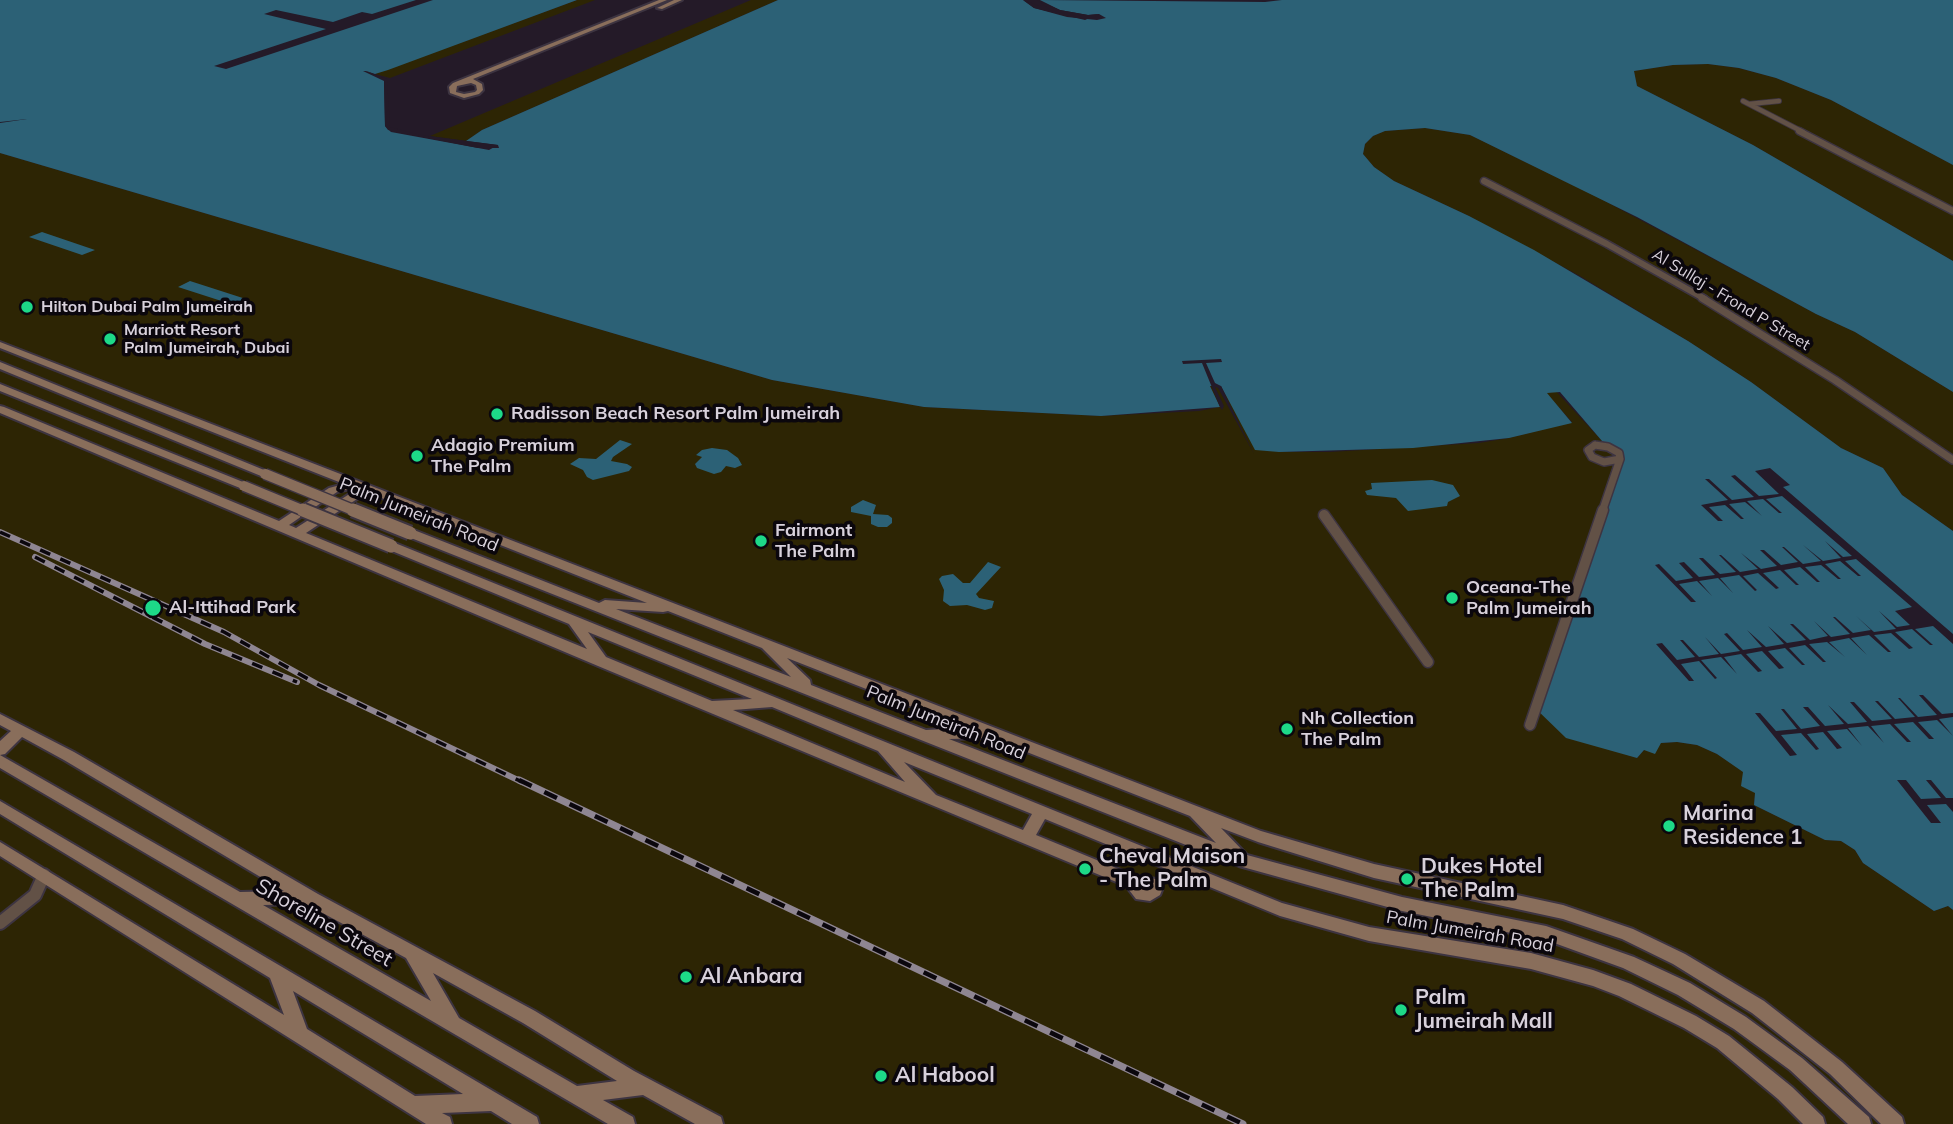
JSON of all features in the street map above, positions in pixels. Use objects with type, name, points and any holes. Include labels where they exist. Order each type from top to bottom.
[{"type":"main road","name":"Palm Jumeirah Road","points":[[0,387],[44,405]]},
{"type":"main road","points":[[278,527],[333,490],[358,485]]},
{"type":"main road","name":"Shoreline Street","points":[[453,1023],[575,1095]]},
{"type":"street","points":[[479,83],[480,90],[477,93],[464,96],[454,94],[452,87],[461,82],[664,0]]},
{"type":"street","points":[[461,82],[479,83],[679,0]]},
{"type":"street","points":[[620,24],[612,23],[637,11]]},
{"type":"street","points":[[633,19],[643,17]]},
{"type":"street","points":[[504,71],[496,69],[509,62]]},
{"type":"street","points":[[1779,100],[1746,102],[1953,211]]},
{"type":"street","name":"Al Sullaj - Frond P Street","points":[[1484,181],[1606,244],[1715,305],[1835,380],[1953,460]]},
{"type":"street","points":[[5,347],[20,373]]},
{"type":"street","points":[[5,347],[1258,836],[1342,863],[1563,912],[1627,934],[1688,964],[1758,1007],[1828,1061],[1892,1121]]},
{"type":"street","name":"Palm Jumeirah Road","points":[[0,365],[411,533],[1245,861],[1402,904],[1546,933],[1628,962],[1684,989],[1741,1023],[1796,1064],[1862,1124]]},
{"type":"street","points":[[44,405],[49,430]]},
{"type":"street","name":"Palm Jumeirah Road","points":[[44,405],[1252,898],[1309,918],[1369,934],[1531,961],[1625,990],[1690,1022],[1723,1042],[1765,1075],[1816,1124]]},
{"type":"street","points":[[0,409],[603,663],[1132,881]]},
{"type":"street","points":[[1530,725],[1620,459]]},
{"type":"street","points":[[296,534],[352,498],[358,485]]},
{"type":"street","points":[[1324,515],[1429,662]]},
{"type":"street","points":[[592,603],[674,608]]},
{"type":"street","points":[[573,621],[603,663]]},
{"type":"street","points":[[765,644],[810,689]]},
{"type":"street","points":[[707,706],[773,703]]},
{"type":"street","points":[[2,722],[21,730],[309,897],[529,1017],[714,1124]]},
{"type":"street","points":[[0,750],[21,730]]},
{"type":"street","points":[[923,734],[992,733]]},
{"type":"street","points":[[883,748],[931,799]]},
{"type":"street","name":"Shoreline Street","points":[[0,761],[453,1023]]},
{"type":"street","points":[[4,810],[530,1124]]},
{"type":"street","points":[[1192,810],[1245,861]]},
{"type":"street","points":[[1026,838],[1041,812]]},
{"type":"street","points":[[0,848],[443,1124]]},
{"type":"street","points":[[0,923],[33,898],[44,875]]},
{"type":"street","points":[[237,899],[309,897]]},
{"type":"street","points":[[411,953],[453,1023]]},
{"type":"street","points":[[278,975],[300,1035]]},
{"type":"street","points":[[575,1095],[646,1086]]},
{"type":"street","name":"Shoreline Street","points":[[575,1095],[626,1124]]},
{"type":"street","points":[[413,1105],[494,1102]]},
{"type":"sand","points":[[577,0],[595,0],[390,78],[375,74]]},
{"type":"sand","points":[[751,0],[778,0],[482,130],[466,141],[430,136]]},
{"type":"sand","points":[[1708,64],[1738,68],[1776,78],[1831,100],[1953,165],[1953,261],[1753,145],[1637,86],[1634,71],[1673,65]]},
{"type":"sand","points":[[1425,128],[1470,135],[1599,198],[1816,314],[1855,332],[1953,392],[1953,531],[1902,495],[1883,468],[1841,448],[1751,382],[1688,341],[1580,276],[1469,216],[1394,181],[1374,167],[1363,154],[1365,144],[1373,136],[1385,131]]},
{"type":"sand","points":[[0,153],[772,380],[924,407],[1101,416],[1199,411],[1220,407],[1210,386],[1214,383],[1279,452],[1330,452],[1479,443],[1572,422],[1546,393],[1555,390],[1602,441],[1619,452],[1603,747],[1637,758],[1644,750],[1661,743],[1677,742],[1697,745],[1717,754],[1744,772],[1755,793],[1754,805],[1825,840],[1841,841],[1855,850],[1863,863],[1934,911],[1948,906],[1953,910],[1953,1124],[0,1124]]},
{"type":"water","points":[[0,0],[577,0],[388,70],[375,74],[366,71],[384,80],[385,126],[391,132],[489,150],[498,145],[466,141],[482,130],[778,0],[1023,0],[1034,8],[1085,20],[1099,14],[1088,15],[1060,10],[1040,0],[1953,0],[1953,165],[1831,100],[1776,78],[1739,68],[1708,64],[1673,65],[1634,71],[1637,86],[1753,145],[1953,261],[1953,392],[1855,332],[1816,314],[1637,217],[1470,135],[1425,128],[1385,131],[1373,136],[1365,144],[1363,154],[1374,167],[1394,181],[1534,250],[1688,341],[1751,382],[1841,448],[1883,468],[1902,495],[1953,531],[1953,910],[1948,906],[1934,911],[1863,863],[1855,850],[1841,841],[1825,840],[1754,805],[1755,793],[1741,786],[1743,772],[1717,754],[1697,745],[1677,742],[1661,743],[1655,754],[1644,750],[1637,758],[1566,738],[1533,706],[1619,452],[1602,441],[1560,392],[1547,393],[1572,423],[1509,438],[1413,448],[1279,452],[1255,450],[1221,386],[1210,386],[1220,407],[1101,416],[924,407],[772,380],[0,153],[0,123],[27,119],[0,122]]},
{"type":"water","points":[[42,232],[95,250],[82,255],[29,237]]},
{"type":"water","points":[[190,281],[249,300],[237,306],[178,287]]},
{"type":"water","points":[[620,440],[632,444],[611,461],[627,464],[632,467],[629,471],[593,480],[587,477],[583,470],[570,464],[579,458],[596,459]]},
{"type":"water","points":[[702,450],[727,450],[738,458],[742,465],[735,468],[726,466],[721,472],[714,474],[697,468],[695,464],[702,457],[696,455]]},
{"type":"water","points":[[1432,480],[1453,485],[1460,496],[1448,502],[1447,506],[1408,511],[1396,498],[1367,495],[1365,491],[1372,489],[1371,483]]},
{"type":"water","points":[[863,500],[876,505],[873,514],[888,515],[892,518],[892,523],[887,527],[878,527],[871,524],[871,516],[851,512],[851,507]]},
{"type":"water","points":[[988,562],[1001,567],[976,594],[979,598],[994,601],[992,608],[985,610],[967,605],[950,606],[943,601],[944,590],[939,579],[942,576],[953,574],[963,583],[970,583]]},
{"type":"pier","points":[[416,0],[433,0],[226,69],[214,66],[326,29],[264,14],[276,10],[333,22],[362,12],[372,14]]},
{"type":"pier","points":[[1023,0],[1049,9],[1037,0],[1060,10],[1088,15],[1099,14],[1106,18],[1097,20],[1067,17],[1034,8]]},
{"type":"pier","points":[[363,71],[387,79],[390,127],[421,135],[498,145],[499,148],[478,148],[388,130],[385,126],[384,81]]},
{"type":"pier","points":[[1221,359],[1222,362],[1206,363],[1215,383],[1221,386],[1254,454],[1215,387],[1224,406],[1222,410],[1220,407],[1202,363],[1183,364],[1182,361]]},
{"type":"pier","points":[[1770,468],[1790,485],[1783,487],[1953,634],[1953,644],[1933,626],[1915,629],[1933,645],[1912,629],[1895,632],[1913,648],[1909,649],[1891,633],[1874,635],[1891,652],[1869,635],[1851,638],[1867,655],[1849,638],[1829,642],[1845,657],[1827,642],[1809,644],[1826,662],[1805,645],[1789,648],[1805,665],[1785,648],[1768,651],[1784,668],[1779,669],[1762,651],[1746,654],[1762,671],[1758,672],[1741,654],[1724,657],[1737,674],[1721,657],[1701,660],[1717,678],[1715,679],[1699,661],[1681,664],[1694,681],[1689,681],[1656,644],[1662,643],[1677,660],[1695,657],[1680,640],[1699,657],[1719,654],[1705,637],[1721,654],[1740,651],[1724,634],[1727,633],[1743,650],[1762,647],[1747,630],[1766,647],[1784,644],[1768,626],[1787,643],[1806,640],[1790,624],[1810,640],[1828,636],[1814,621],[1831,637],[1850,634],[1833,617],[1853,633],[1871,630],[1856,616],[1874,632],[1896,629],[1879,611],[1897,627],[1910,625],[1895,611],[1912,607],[1856,559],[1845,561],[1861,576],[1840,561],[1825,564],[1841,579],[1821,565],[1805,567],[1820,582],[1800,567],[1784,570],[1799,585],[1780,570],[1763,573],[1779,588],[1776,589],[1758,573],[1743,576],[1757,590],[1755,591],[1739,575],[1720,578],[1733,593],[1718,578],[1699,581],[1712,596],[1697,581],[1679,584],[1696,602],[1691,602],[1655,565],[1659,564],[1676,581],[1693,578],[1679,563],[1684,562],[1699,577],[1715,575],[1699,558],[1703,558],[1720,574],[1736,572],[1719,555],[1740,572],[1758,569],[1741,553],[1761,569],[1777,566],[1760,550],[1764,550],[1781,565],[1798,562],[1782,547],[1803,564],[1821,561],[1803,545],[1823,561],[1841,558],[1825,541],[1843,557],[1852,556],[1782,496],[1766,499],[1782,513],[1763,499],[1747,501],[1762,516],[1745,502],[1729,504],[1744,519],[1725,505],[1709,507],[1723,521],[1718,521],[1701,505],[1728,500],[1705,479],[1709,479],[1732,500],[1754,497],[1731,476],[1735,475],[1759,496],[1779,494],[1755,471]]},
{"type":"pier","points":[[1919,695],[1923,695],[1942,714],[1953,713],[1953,717],[1939,719],[1953,736],[1937,720],[1918,722],[1934,739],[1929,739],[1913,722],[1894,724],[1911,742],[1907,742],[1890,724],[1871,726],[1884,743],[1868,726],[1848,728],[1862,746],[1847,729],[1827,731],[1842,748],[1837,749],[1823,732],[1807,734],[1819,749],[1816,750],[1801,733],[1781,735],[1797,755],[1790,756],[1755,713],[1760,713],[1776,731],[1797,729],[1781,709],[1784,709],[1801,729],[1820,726],[1803,707],[1808,707],[1825,726],[1844,724],[1828,705],[1848,724],[1867,722],[1850,702],[1854,702],[1872,721],[1892,719],[1875,701],[1895,719],[1915,717],[1898,698],[1918,717],[1937,715]]},
{"type":"pier","points":[[1897,780],[1906,780],[1921,799],[1941,798],[1926,780],[1931,780],[1946,798],[1953,798],[1953,812],[1946,804],[1927,805],[1941,823],[1931,823]]},
{"type":"railway","points":[[0,532],[224,632],[319,685],[522,782]]},
{"type":"railway","points":[[35,557],[205,644],[297,682]]},
{"type":"railway","points":[[519,780],[1243,1124]]},
{"type":"place","name":"Hilton Dubai Palm Jumeirah","points":[[27,307]]},
{"type":"place","name":"Marriott Resort Palm Jumeirah, Dubai","points":[[110,339]]},
{"type":"place","name":"Radisson Beach Resort Palm Jumeirah","points":[[497,414]]},
{"type":"place","name":"Adagio Premium The Palm","points":[[417,456]]},
{"type":"place","name":"Fairmont The Palm","points":[[761,541]]},
{"type":"place","name":"Oceana-The Palm Jumeirah","points":[[1452,598]]},
{"type":"place","name":"Al-Ittihad Park","points":[[153,608]]},
{"type":"place","name":"Nh Collection The Palm","points":[[1287,729]]},
{"type":"place","name":"Marina Residence 1","points":[[1669,826]]},
{"type":"place","name":"Cheval Maison - The Palm","points":[[1085,869]]},
{"type":"place","name":"Dukes Hotel The Palm","points":[[1407,879]]},
{"type":"place","name":"Al Anbara","points":[[686,977]]},
{"type":"place","name":"Palm Jumeirah Mall","points":[[1401,1010]]},
{"type":"place","name":"Al Habool","points":[[881,1076]]}]
